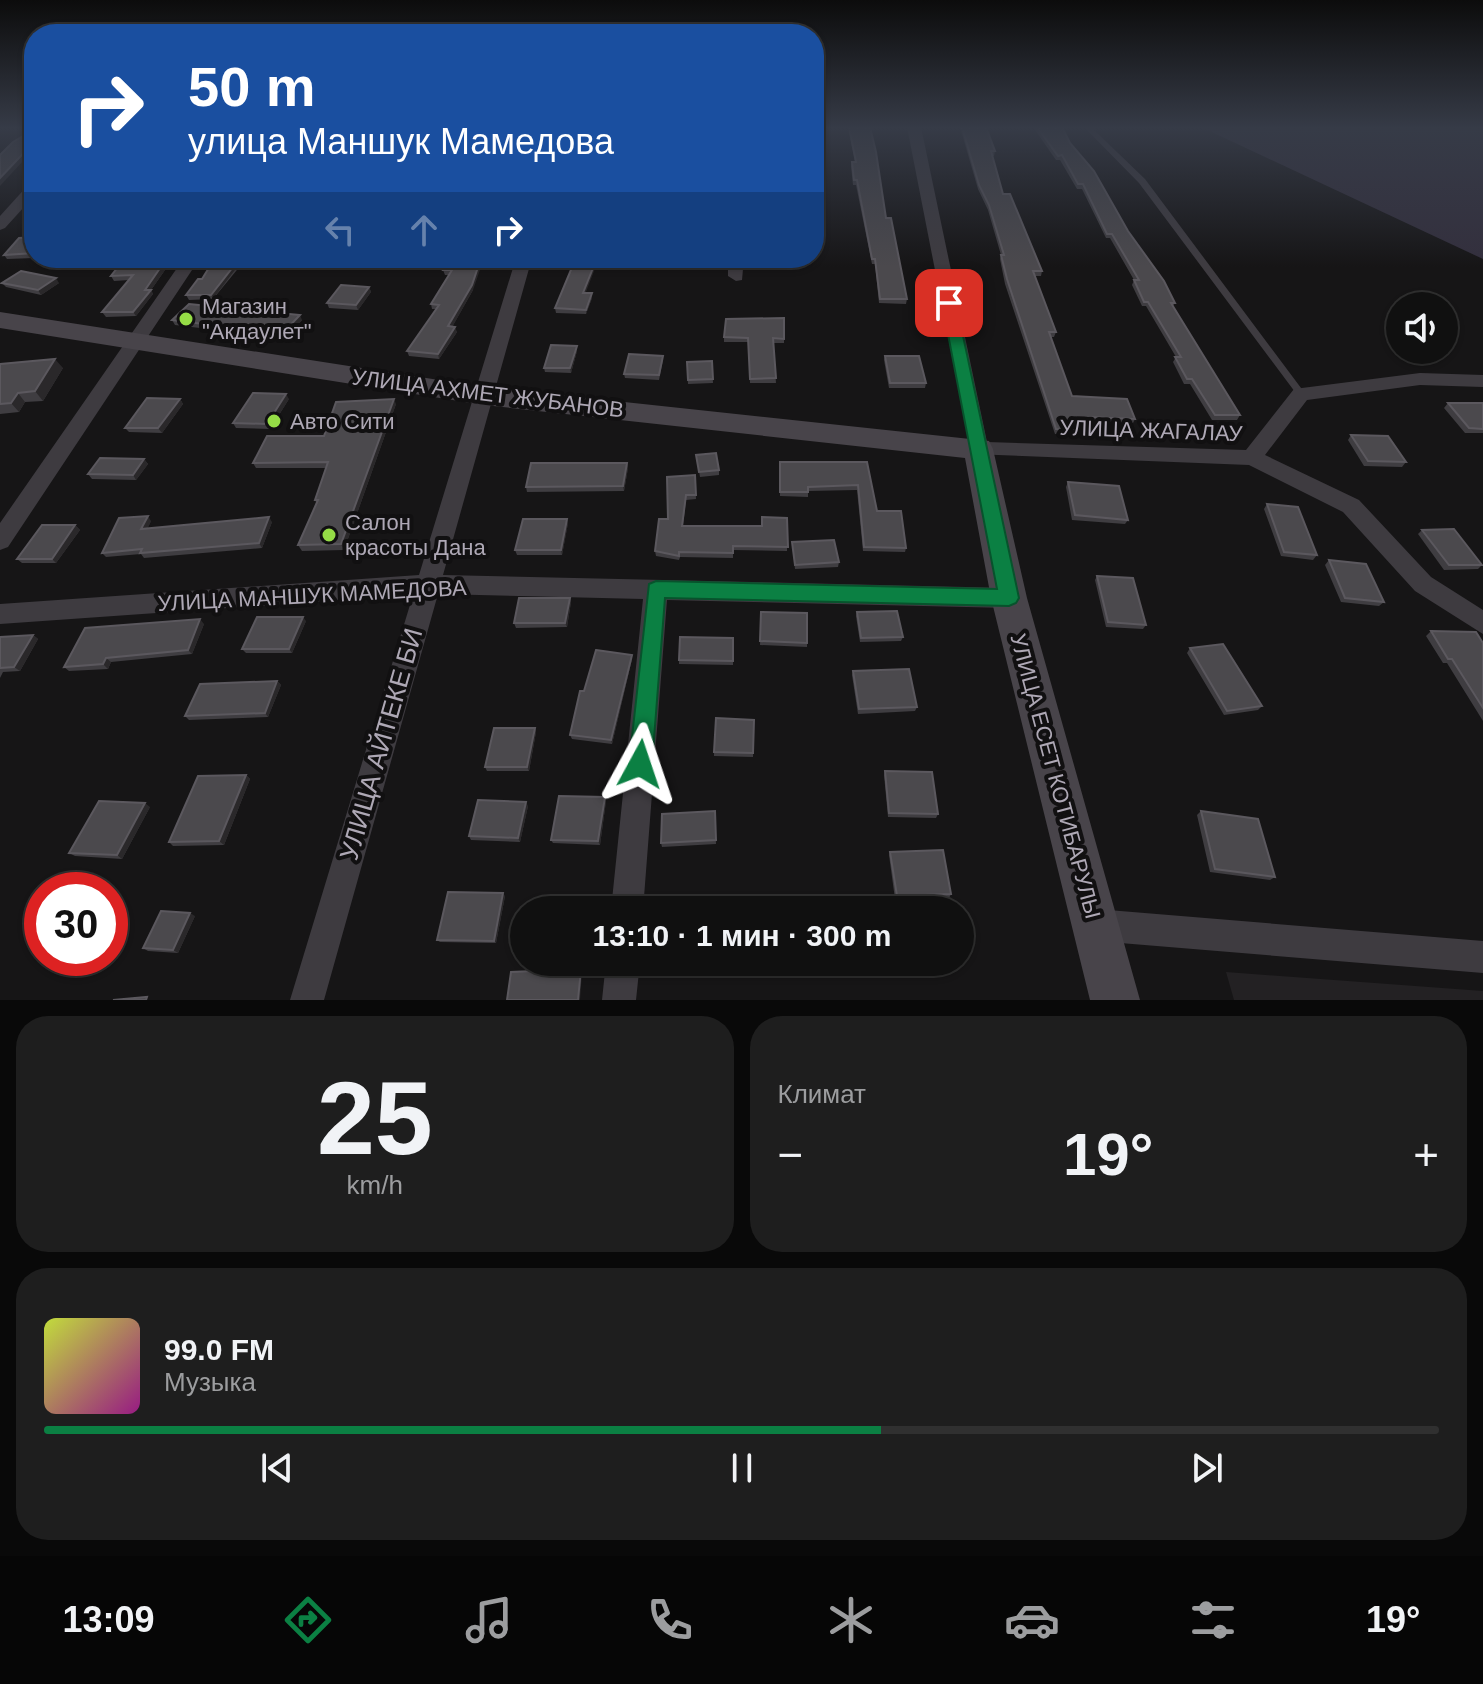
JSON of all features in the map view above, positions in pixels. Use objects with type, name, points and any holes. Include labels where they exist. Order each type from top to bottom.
[{"type":"main road","name":"УЛИЦА АХМЕТ ЖУБАНОВ","points":[[0,320],[484,396],[978,449]]},
{"type":"main road","name":"УЛИЦА ЕСЕТ КОТИБАРУЛЫ","points":[[978,449],[1009,598],[1115,1000]]},
{"type":"street","name":"УЛИЦА ЕСЕТ КОТИБАРУЛЫ","points":[[923,174],[978,449]]},
{"type":"street","points":[[0,225],[24,198]]},
{"type":"street","points":[[0,541],[185,268]]},
{"type":"street","name":"УЛИЦА АЙТЕКЕ БИ","points":[[307,1000],[521,268]]},
{"type":"street","points":[[736,268],[736,276]]},
{"type":"street","points":[[1301,394],[1420,379],[1483,381]]},
{"type":"street","name":"УЛИЦА ЖАГАЛАУ","points":[[978,449],[1252,458],[1301,394]]},
{"type":"street","points":[[1252,458],[1351,506],[1423,584],[1483,623]]},
{"type":"street","name":"УЛИЦА МАНШУК МАМЕДОВА","points":[[0,614],[427,584],[1009,598]]},
{"type":"street","points":[[628,896],[656,590]]},
{"type":"street","points":[[1096,925],[1483,957]]},
{"type":"street","points":[[619,1000],[622,976]]},
{"type":"lane","points":[[1135,174],[1301,394]]},
{"type":"shaded area","points":[[1301,174],[1483,174],[1483,259]]},
{"type":"shaded area","points":[[1226,972],[1483,991],[1483,1000],[1234,1000]]},
{"type":"building","points":[[853,174],[879,174],[886,218],[891,218],[907,299],[880,299],[875,259],[872,259],[857,180],[854,180]]},
{"type":"building","points":[[976,174],[997,174],[1003,194],[1010,194],[1042,271],[1033,271],[1056,332],[1049,332],[1072,396],[1127,399],[1135,419],[1086,417],[1091,431],[1056,429],[1007,279],[1001,255],[1004,255],[989,205]]},
{"type":"building","points":[[1072,174],[1096,174],[1128,231],[1164,281],[1175,303],[1171,303],[1240,415],[1215,415],[1192,379],[1187,379],[1175,357],[1181,357],[1148,302],[1144,302],[1134,280],[1139,280],[1112,234],[1107,234],[1083,184],[1078,184]]},
{"type":"building","points":[[19,238],[24,238],[24,254],[4,255]]},
{"type":"building","points":[[117,268],[160,268],[145,290],[151,290],[133,312],[102,312],[133,275],[111,276]]},
{"type":"building","points":[[209,268],[232,268],[211,295],[186,295],[198,279],[202,279]]},
{"type":"building","points":[[478,268],[472,285],[448,326],[455,327],[438,354],[407,351],[439,305],[431,304],[452,270],[443,270]]},
{"type":"building","points":[[572,268],[593,268],[583,293],[592,293],[586,310],[555,308]]},
{"type":"building","points":[[21,271],[56,278],[38,290],[2,283]]},
{"type":"building","points":[[341,285],[369,287],[356,305],[327,303]]},
{"type":"building","points":[[189,304],[300,315],[282,334],[172,320]]},
{"type":"building","points":[[784,318],[784,339],[773,338],[776,378],[750,379],[748,338],[724,337],[726,319]]},
{"type":"building","points":[[551,345],[577,346],[570,368],[544,368]]},
{"type":"building","points":[[629,354],[663,356],[659,375],[624,374]]},
{"type":"building","points":[[885,356],[919,356],[926,383],[890,383]]},
{"type":"building","points":[[55,359],[35,391],[18,393],[11,403],[0,404],[0,364]]},
{"type":"building","points":[[712,361],[713,379],[688,380],[687,362]]},
{"type":"building","points":[[253,393],[286,394],[267,424],[233,423]]},
{"type":"building","points":[[147,398],[180,399],[158,428],[125,428]]},
{"type":"building","points":[[394,399],[341,544],[298,545],[318,500],[315,500],[328,462],[253,463],[267,436],[324,436],[336,402]]},
{"type":"building","points":[[1448,403],[1483,403],[1483,429],[1469,428]]},
{"type":"building","points":[[1351,435],[1388,436],[1406,462],[1368,461]]},
{"type":"building","points":[[716,453],[719,470],[699,472],[696,455]]},
{"type":"building","points":[[100,458],[144,459],[133,475],[88,474]]},
{"type":"building","points":[[780,462],[867,462],[877,511],[901,511],[906,548],[864,547],[858,485],[808,487],[808,492],[780,492]]},
{"type":"building","points":[[531,463],[627,463],[623,486],[526,487]]},
{"type":"building","points":[[695,475],[696,495],[686,495],[682,526],[762,526],[762,517],[787,518],[788,547],[733,546],[733,553],[679,552],[679,556],[655,551],[659,519],[668,519],[667,477]]},
{"type":"building","points":[[1068,482],[1119,486],[1128,520],[1075,515]]},
{"type":"building","points":[[1267,504],[1298,507],[1317,555],[1284,552]]},
{"type":"building","points":[[148,516],[141,529],[269,517],[259,543],[140,553],[142,549],[102,553],[119,518]]},
{"type":"building","points":[[523,519],[567,519],[561,550],[515,550]]},
{"type":"building","points":[[42,525],[75,525],[52,559],[17,559]]},
{"type":"building","points":[[1454,529],[1482,565],[1449,565],[1422,530]]},
{"type":"building","points":[[834,540],[839,562],[795,565],[792,542]]},
{"type":"building","points":[[1329,560],[1366,564],[1384,602],[1345,598]]},
{"type":"building","points":[[1097,576],[1133,578],[1146,625],[1108,622]]},
{"type":"building","points":[[519,598],[570,598],[565,623],[514,623]]},
{"type":"building","points":[[897,611],[903,637],[861,638],[857,612]]},
{"type":"building","points":[[761,612],[807,613],[807,643],[760,641]]},
{"type":"building","points":[[257,617],[303,617],[289,649],[242,649]]},
{"type":"building","points":[[200,619],[188,650],[106,658],[103,664],[64,667],[85,628]]},
{"type":"building","points":[[1431,631],[1476,632],[1483,643],[1483,708],[1452,659],[1448,659]]},
{"type":"building","points":[[33,635],[14,667],[0,668],[0,637]]},
{"type":"building","points":[[680,637],[733,638],[733,661],[679,660]]},
{"type":"building","points":[[1223,644],[1262,706],[1227,711],[1190,648]]},
{"type":"building","points":[[596,650],[632,655],[611,740],[570,735],[580,691],[584,691]]},
{"type":"building","points":[[909,669],[917,707],[859,709],[853,671]]},
{"type":"building","points":[[277,681],[265,713],[185,716],[200,684]]},
{"type":"building","points":[[716,718],[754,720],[753,753],[714,752]]},
{"type":"building","points":[[494,728],[535,728],[527,767],[485,767]]},
{"type":"building","points":[[885,771],[932,772],[938,814],[889,813]]},
{"type":"building","points":[[246,775],[219,841],[169,842],[198,776]]},
{"type":"building","points":[[559,796],[605,797],[598,841],[551,840]]},
{"type":"building","points":[[478,800],[526,802],[518,838],[469,836]]},
{"type":"building","points":[[99,801],[145,803],[117,855],[69,853]]},
{"type":"building","points":[[715,811],[716,840],[661,843],[662,814]]},
{"type":"building","points":[[1201,811],[1258,819],[1275,877],[1215,869]]},
{"type":"building","points":[[943,850],[951,894],[897,896],[890,852]]},
{"type":"building","points":[[448,892],[503,893],[494,941],[437,940]]},
{"type":"building","points":[[161,911],[190,913],[173,950],[143,948]]},
{"type":"building","points":[[510,976],[580,976],[578,1000],[507,1000]]},
{"type":"building","points":[[147,997],[146,1000],[113,1000]]},
{"type":"place","name":"Магазин \"Акдаулет\"","points":[[186,319]]},
{"type":"place","name":"Авто Сити","points":[[274,421]]},
{"type":"place","name":"Салон красоты Дана","points":[[329,535]]},
{"type":"route","points":[[640,764],[656,590],[1009,598],[949,303]]}]
